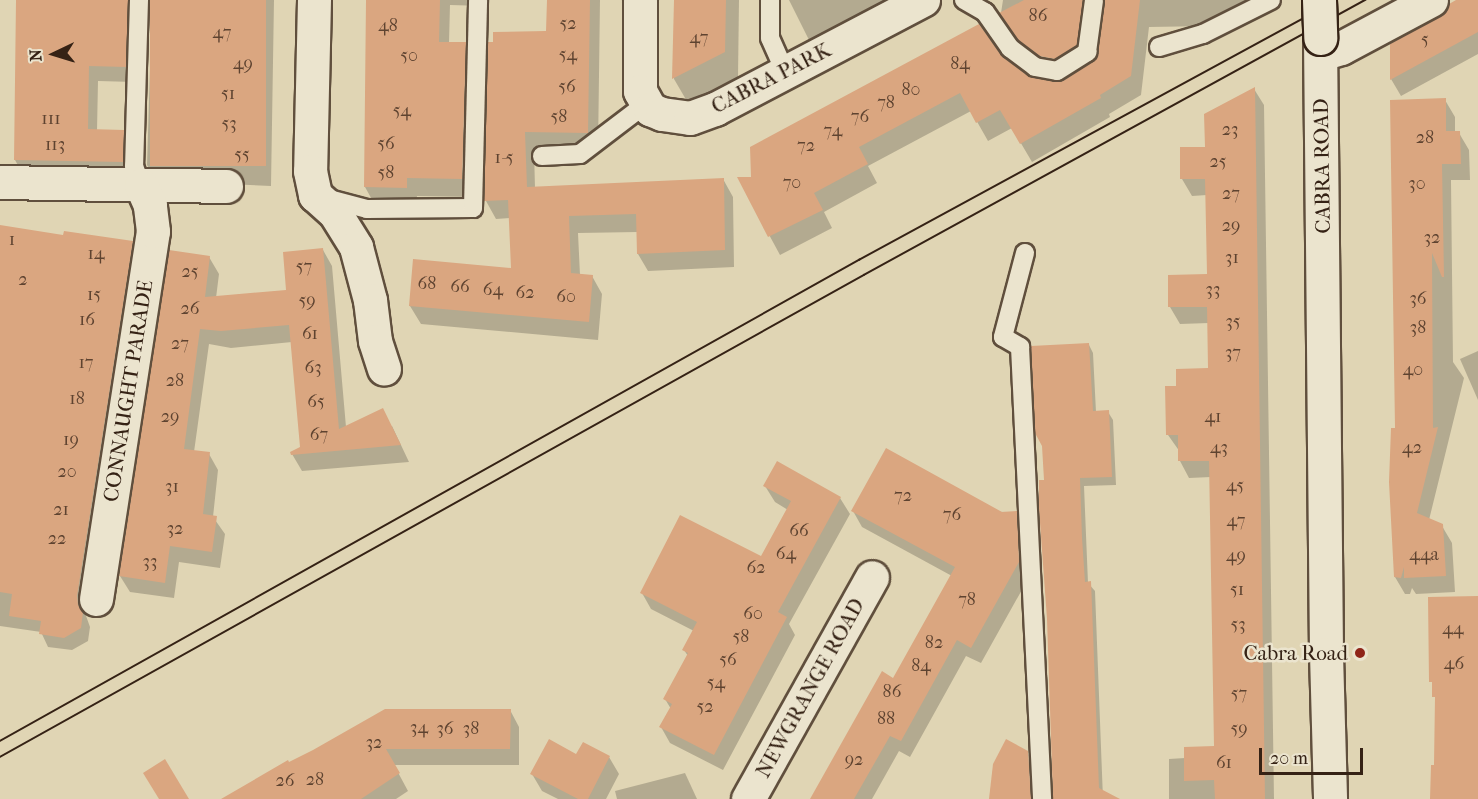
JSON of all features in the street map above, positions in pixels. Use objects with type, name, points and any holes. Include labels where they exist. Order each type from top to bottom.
[{"type":"street","points":[[314,0],[310,171],[315,195],[335,213],[356,247],[370,300],[375,341],[384,369]]},
{"type":"street","points":[[640,0],[640,91],[647,103]]},
{"type":"street","name":"CABRA PARK","points":[[647,103],[650,109],[662,114],[690,117],[715,109],[923,0]]},
{"type":"street","name":"CABRA ROAD","points":[[1319,0],[1326,654],[1330,799]]},
{"type":"street","points":[[1321,46],[1341,48],[1431,0]]},
{"type":"street","points":[[0,182],[226,186]]},
{"type":"street","name":"CONNAUGHT PARADE","points":[[96,599],[153,231],[150,205],[141,185]]},
{"type":"street","name":"NEWGRANGE ROAD","points":[[748,799],[872,577]]},
{"type":"lane","points":[[139,0],[134,166],[141,185]]},
{"type":"lane","points":[[315,195],[367,209],[473,208],[478,0]]},
{"type":"lane","points":[[770,0],[770,38],[785,71]]},
{"type":"lane","points":[[964,0],[985,12],[1010,48],[1035,68],[1057,72],[1087,52],[1094,0]]},
{"type":"lane","points":[[1159,47],[1203,34],[1271,0]]},
{"type":"lane","points":[[542,156],[580,154],[647,103]]},
{"type":"lane","points":[[1025,253],[1003,338],[1020,347],[1042,799]]},
{"type":"building","points":[[16,0],[128,0],[126,67],[89,66],[88,129],[124,130],[123,162],[14,160]]},
{"type":"building","points":[[150,0],[266,0],[266,166],[150,166]]},
{"type":"building","points":[[366,0],[440,0],[439,42],[466,42],[462,179],[407,178],[407,188],[364,187]]},
{"type":"building","points":[[547,0],[590,0],[588,133],[525,132],[527,187],[724,178],[725,250],[637,254],[636,214],[569,216],[571,273],[593,275],[589,322],[409,306],[413,259],[511,268],[508,200],[484,201],[488,42],[493,42],[493,32],[546,31]]},
{"type":"building","points":[[674,0],[726,0],[725,52],[672,79]]},
{"type":"building","points":[[1024,0],[1083,0],[1077,45],[1055,59],[1040,56],[1018,40],[999,13]]},
{"type":"building","points":[[1105,0],[1140,0],[1131,76],[1100,95],[1101,98],[1020,144],[1000,110],[976,123],[960,93],[859,147],[868,164],[814,193],[823,210],[768,237],[737,177],[751,177],[750,147],[979,24],[1001,55],[1028,76],[1055,82],[1063,81],[1097,58]]},
{"type":"building","points":[[1456,0],[1478,0],[1478,32],[1390,80],[1390,43],[1440,17],[1449,4]]},
{"type":"building","points":[[1255,87],[1265,799],[1215,799],[1214,780],[1184,781],[1184,747],[1214,746],[1209,461],[1178,461],[1178,435],[1166,435],[1165,386],[1176,386],[1176,369],[1208,368],[1207,307],[1168,307],[1168,275],[1207,274],[1205,179],[1180,179],[1180,147],[1205,147],[1204,114]]},
{"type":"building","points":[[1446,98],[1446,131],[1460,131],[1461,164],[1442,164],[1444,277],[1432,253],[1433,428],[1438,427],[1417,513],[1443,524],[1446,576],[1404,578],[1404,567],[1401,578],[1394,577],[1389,482],[1391,428],[1395,428],[1390,100]]},
{"type":"building","points":[[0,225],[63,235],[64,231],[133,241],[77,596],[78,605],[83,612],[81,628],[64,638],[39,634],[41,621],[9,616],[12,594],[0,592]]},
{"type":"building","points":[[323,248],[339,429],[383,408],[401,445],[291,455],[290,452],[300,447],[289,325],[221,331],[200,329],[184,449],[210,452],[203,514],[217,516],[212,552],[170,546],[165,583],[119,576],[169,250],[210,256],[205,297],[286,290],[283,252]]},
{"type":"building","points":[[1089,343],[1093,411],[1109,410],[1112,477],[1080,478],[1082,538],[1085,582],[1091,581],[1099,788],[1120,799],[1053,799],[1047,619],[1039,509],[1039,480],[1044,480],[1042,446],[1035,433],[1031,346]]},
{"type":"building","points":[[886,448],[1002,512],[1017,511],[1019,562],[971,648],[957,640],[901,741],[890,736],[854,799],[810,799],[882,671],[893,678],[955,567],[851,511]]},
{"type":"building","points":[[777,461],[841,497],[778,612],[787,617],[714,755],[659,727],[672,704],[663,699],[688,653],[682,650],[697,622],[640,593],[680,515],[761,556],[791,501],[763,486]]},
{"type":"building","points":[[1478,596],[1478,799],[1430,799],[1431,765],[1434,765],[1435,697],[1432,697],[1432,682],[1429,682],[1428,597]]},
{"type":"building","points":[[385,709],[511,709],[510,749],[386,749],[400,773],[361,799],[221,799],[288,760],[289,762],[313,750]]},
{"type":"building","points":[[549,739],[576,754],[583,742],[610,756],[588,799],[578,799],[530,774]]},
{"type":"building","points":[[1006,739],[1028,751],[1031,799],[989,799],[993,764]]},
{"type":"building","points":[[165,759],[189,799],[159,799],[143,773]]},
{"type":"tram line","points":[[0,741],[859,260],[1337,0]]},
{"type":"tram line","points":[[0,757],[864,275],[1365,0]]},
{"type":"place","name":"Cabra Road","points":[[1360,653]]}]
